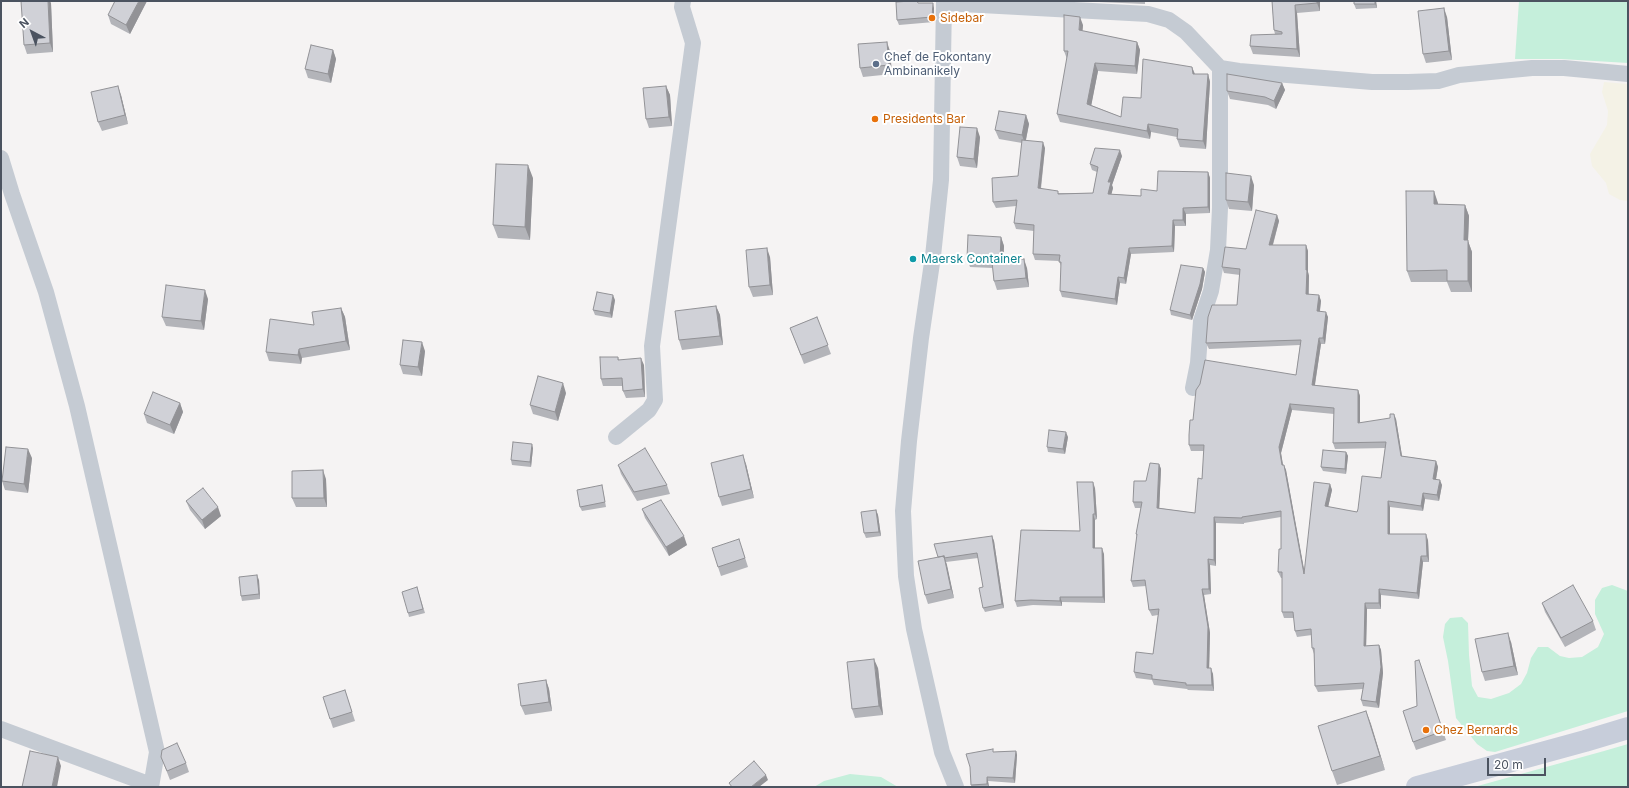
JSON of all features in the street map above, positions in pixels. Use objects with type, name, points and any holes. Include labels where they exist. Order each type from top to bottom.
[{"type":"main road","points":[[1417,787],[1628,728]]},
{"type":"street","points":[[616,436],[649,410],[655,400],[652,346],[693,44],[682,7],[683,1]]},
{"type":"street","points":[[956,787],[942,752],[914,629],[906,576],[903,511],[915,386],[933,256],[941,180],[944,2],[1148,14],[1169,20],[1186,32],[1220,68],[1239,71],[1372,82],[1438,81],[1459,75],[1532,68],[1564,68],[1628,74]]},
{"type":"street","points":[[1192,388],[1198,363],[1201,321],[1211,291],[1218,250],[1220,208],[1220,68]]},
{"type":"street","points":[[1,158],[46,292],[77,406],[157,752],[151,786],[1,729]]},
{"type":"green space","points":[[1519,1],[1628,1],[1628,63],[1561,59],[1515,59]]},
{"type":"green space","points":[[1612,585],[1628,591],[1628,711],[1495,752],[1487,751],[1477,744],[1456,718],[1443,637],[1445,624],[1450,618],[1462,617],[1468,623],[1472,686],[1478,697],[1491,699],[1509,693],[1521,684],[1527,673],[1531,658],[1538,647],[1548,647],[1560,656],[1569,658],[1582,657],[1598,647],[1604,634],[1595,614],[1595,600],[1602,588]]},
{"type":"green space","points":[[1628,744],[1628,787],[1474,787],[1604,751]]},
{"type":"green space","points":[[850,774],[881,777],[898,787],[814,787],[824,781]]},
{"type":"sand","points":[[1604,82],[1628,84],[1628,201],[1620,200],[1609,194],[1606,183],[1592,166],[1590,154],[1607,125],[1608,111],[1602,92]]},
{"type":"building","points":[[21,1],[48,1],[50,43],[24,45]]},
{"type":"building","points":[[115,1],[139,1],[126,25],[108,15]]},
{"type":"building","points":[[917,1],[918,3],[933,3],[932,17],[897,20],[896,2]]},
{"type":"building","points":[[1272,1],[1317,1],[1317,3],[1295,5],[1297,49],[1250,46],[1251,35],[1282,34],[1282,32],[1274,30]]},
{"type":"building","points":[[1354,1],[1375,1],[1375,4],[1354,4]]},
{"type":"building","points":[[1444,8],[1449,51],[1423,54],[1418,11]]},
{"type":"building","points":[[1064,15],[1080,17],[1079,30],[1137,42],[1135,66],[1095,63],[1087,104],[1121,117],[1123,97],[1141,98],[1143,59],[1192,67],[1193,74],[1208,74],[1203,141],[1177,139],[1178,129],[1148,124],[1147,131],[1057,114],[1068,51],[1064,51]]},
{"type":"building","points":[[887,42],[889,65],[860,68],[858,44]]},
{"type":"building","points":[[311,45],[333,50],[328,74],[305,69]]},
{"type":"building","points":[[1227,74],[1282,83],[1274,101],[1265,97],[1227,91]]},
{"type":"building","points":[[118,86],[125,115],[98,122],[91,92]]},
{"type":"building","points":[[666,86],[669,117],[646,119],[643,88]]},
{"type":"building","points":[[999,111],[1026,115],[1022,135],[995,130]]},
{"type":"building","points":[[960,127],[977,128],[974,159],[957,157]]},
{"type":"building","points":[[1022,140],[1043,142],[1038,188],[1058,191],[1058,194],[1093,193],[1098,167],[1090,164],[1095,148],[1120,150],[1108,182],[1111,182],[1108,194],[1141,196],[1141,189],[1157,191],[1158,171],[1208,172],[1208,207],[1183,208],[1183,220],[1173,220],[1172,246],[1129,248],[1124,278],[1118,277],[1115,299],[1060,291],[1060,255],[1033,254],[1034,225],[1014,223],[1017,200],[993,202],[992,178],[1018,176]]},
{"type":"building","points":[[496,164],[528,165],[525,227],[493,225]]},
{"type":"building","points":[[1226,173],[1251,176],[1248,202],[1226,200]]},
{"type":"building","points":[[1406,191],[1434,191],[1434,204],[1465,205],[1464,240],[1468,240],[1468,281],[1447,281],[1447,270],[1407,271]]},
{"type":"building","points":[[1256,210],[1277,215],[1269,245],[1306,245],[1306,294],[1319,295],[1317,311],[1326,312],[1323,338],[1319,338],[1312,385],[1358,390],[1358,423],[1390,418],[1390,414],[1394,414],[1401,456],[1436,461],[1433,479],[1440,480],[1437,495],[1423,493],[1421,506],[1388,501],[1388,534],[1426,534],[1427,556],[1421,556],[1417,593],[1379,589],[1379,603],[1365,603],[1364,646],[1379,645],[1381,667],[1376,702],[1361,700],[1364,683],[1315,686],[1314,648],[1312,648],[1311,629],[1295,631],[1293,612],[1282,612],[1282,572],[1278,572],[1279,549],[1281,549],[1281,511],[1242,518],[1214,517],[1214,560],[1208,559],[1209,589],[1202,589],[1208,627],[1207,668],[1211,668],[1212,685],[1186,685],[1186,683],[1152,679],[1152,675],[1134,672],[1136,652],[1153,654],[1159,609],[1149,610],[1145,580],[1131,581],[1136,534],[1142,502],[1133,502],[1134,481],[1146,481],[1150,463],[1159,464],[1157,508],[1195,513],[1198,478],[1202,479],[1204,445],[1189,445],[1189,435],[1190,420],[1193,420],[1196,390],[1200,384],[1205,360],[1296,375],[1301,340],[1206,343],[1208,317],[1212,305],[1237,305],[1240,269],[1222,267],[1225,247],[1246,249]],"holes":[[[1290,404],[1334,408],[1333,443],[1386,442],[1381,478],[1362,476],[1357,512],[1325,506],[1330,484],[1314,482],[1304,574],[1284,465],[1282,465],[1279,447]]]},
{"type":"building","points":[[968,235],[1001,237],[1000,260],[967,258]]},
{"type":"building","points":[[767,248],[770,285],[749,287],[746,250]]},
{"type":"building","points":[[1024,259],[1026,278],[994,281],[992,262]]},
{"type":"building","points":[[1181,265],[1203,268],[1200,284],[1190,315],[1170,310]]},
{"type":"building","points":[[166,285],[205,290],[201,321],[162,317]]},
{"type":"building","points":[[597,292],[613,295],[610,313],[593,310]]},
{"type":"building","points":[[716,306],[720,336],[679,340],[675,311]]},
{"type":"building","points":[[341,308],[346,341],[299,349],[298,355],[266,352],[270,319],[314,325],[312,312]]},
{"type":"building","points":[[817,317],[828,345],[801,355],[790,328]]},
{"type":"building","points":[[403,340],[422,342],[418,367],[400,365]]},
{"type":"building","points":[[600,357],[618,357],[618,360],[641,358],[643,389],[623,391],[622,378],[601,379]]},
{"type":"building","points":[[538,376],[563,383],[555,412],[530,405]]},
{"type":"building","points":[[153,392],[180,403],[170,425],[144,414]]},
{"type":"building","points":[[1049,430],[1066,432],[1063,449],[1047,447]]},
{"type":"building","points":[[513,442],[532,444],[530,462],[511,460]]},
{"type":"building","points":[[6,447],[28,449],[24,484],[2,481]]},
{"type":"building","points":[[645,448],[667,485],[634,492],[618,465]]},
{"type":"building","points":[[1323,450],[1346,452],[1345,469],[1321,467]]},
{"type":"building","points":[[743,455],[751,489],[719,497],[711,463]]},
{"type":"building","points":[[323,470],[324,498],[292,498],[292,471]]},
{"type":"building","points":[[1077,482],[1093,482],[1095,514],[1093,514],[1093,548],[1102,548],[1103,597],[1060,597],[1060,601],[1015,601],[1021,530],[1080,531]]},
{"type":"building","points":[[602,485],[605,502],[580,507],[577,490]]},
{"type":"building","points":[[203,488],[218,507],[202,520],[186,501]]},
{"type":"building","points":[[661,500],[684,536],[666,547],[642,509]]},
{"type":"building","points":[[876,510],[879,532],[864,533],[861,512]]},
{"type":"building","points":[[992,536],[1002,604],[983,608],[979,588],[983,587],[977,553],[944,558],[944,556],[938,557],[934,544]]},
{"type":"building","points":[[739,539],[745,558],[718,567],[712,548]]},
{"type":"building","points":[[944,556],[951,589],[925,595],[918,561]]},
{"type":"building","points":[[257,575],[259,594],[241,596],[239,577]]},
{"type":"building","points":[[1573,585],[1593,621],[1561,638],[1542,603]]},
{"type":"building","points":[[417,587],[423,609],[408,613],[402,592]]},
{"type":"building","points":[[1508,633],[1514,666],[1482,672],[1475,639]]},
{"type":"building","points":[[874,659],[879,706],[852,709],[847,662]]},
{"type":"building","points":[[1419,660],[1443,731],[1413,742],[1403,711],[1417,706],[1415,661]]},
{"type":"building","points":[[546,680],[549,702],[521,706],[518,684]]},
{"type":"building","points":[[345,690],[352,712],[330,719],[323,697]]},
{"type":"building","points":[[1366,711],[1380,756],[1332,771],[1318,726]]},
{"type":"building","points":[[177,743],[186,763],[167,771],[161,757],[162,750]]},
{"type":"building","points":[[993,749],[993,752],[1016,751],[1013,778],[987,777],[987,784],[971,785],[970,767],[966,754]]},
{"type":"building","points":[[30,751],[58,757],[52,787],[22,787]]},
{"type":"building","points":[[754,761],[766,775],[751,787],[732,787],[729,783]]},
{"type":"place","name":"Sidebar","points":[[932,18]]},
{"type":"place","name":"Chef de Fokontany Ambinanikely","points":[[876,64]]},
{"type":"place","name":"Presidents Bar","points":[[875,119]]},
{"type":"place","name":"Maersk Container","points":[[913,259]]},
{"type":"place","name":"Chez Bernards","points":[[1426,730]]}]
